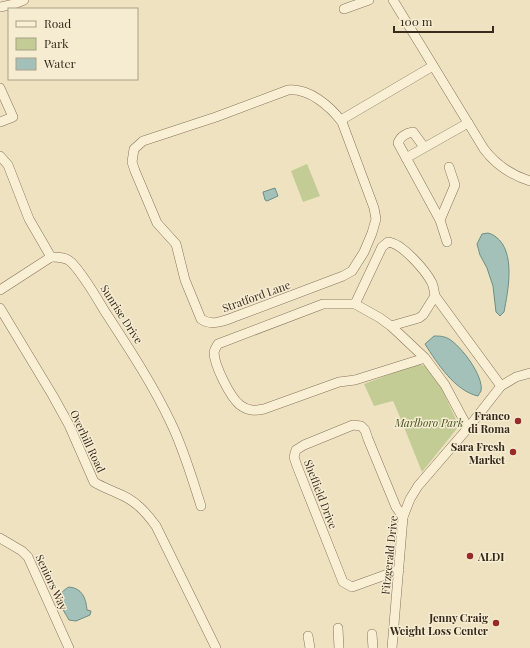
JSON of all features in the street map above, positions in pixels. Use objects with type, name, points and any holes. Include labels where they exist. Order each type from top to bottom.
[{"type":"street","points":[[0,6],[14,4],[24,0]]},
{"type":"street","points":[[344,9],[369,0]]},
{"type":"street","points":[[393,0],[484,149],[498,165],[514,175],[530,181]]},
{"type":"street","points":[[341,120],[433,66]]},
{"type":"street","points":[[0,88],[13,117],[0,122]]},
{"type":"street","name":"Stratford Lane","points":[[288,90],[308,93],[320,100],[341,120],[370,194],[376,219],[372,233],[358,263],[352,271],[336,279],[219,322],[204,322],[201,319],[185,280],[176,244],[157,223],[135,171],[132,162],[134,149],[143,141],[216,117],[288,90]]},
{"type":"street","points":[[406,158],[468,123]]},
{"type":"street","points":[[424,147],[413,132],[408,133],[399,139],[398,143],[440,220],[447,242]]},
{"type":"street","points":[[0,156],[8,165],[29,219],[51,257],[0,290]]},
{"type":"street","points":[[440,220],[455,185],[449,167]]},
{"type":"street","points":[[355,304],[377,256],[385,244],[388,242],[398,245],[407,252],[432,284],[435,296],[501,386]]},
{"type":"street","name":"Sunrise Drive","points":[[51,257],[66,258],[71,262],[88,284],[133,353],[154,389],[171,423],[182,448],[201,506]]},
{"type":"street","points":[[391,326],[419,318],[423,315],[435,296]]},
{"type":"street","points":[[425,358],[355,380],[339,382],[256,411],[244,408],[236,401],[220,373],[214,355],[214,350],[218,344],[323,304],[355,304],[391,326],[425,358],[445,385],[468,428]]},
{"type":"street","name":"Overhill Road","points":[[0,308],[69,425],[94,482],[102,487],[119,493],[136,503],[146,512],[156,526],[216,648]]},
{"type":"street","name":"Fitzgerald Drive","points":[[392,648],[403,517],[410,499],[418,486],[468,428],[501,386],[516,377],[530,373]]},
{"type":"street","name":"Sheffield Drive","points":[[399,570],[352,587],[343,582],[297,466],[294,457],[296,450],[304,445],[353,425],[361,426],[368,439],[396,507],[403,517]]},
{"type":"street","name":"Seniors Way","points":[[0,538],[22,551],[28,557],[70,648]]},
{"type":"street","points":[[338,628],[339,648]]},
{"type":"street","points":[[372,634],[373,648]]},
{"type":"street","points":[[308,636],[310,648]]},
{"type":"green space","points":[[307,164],[320,196],[303,202],[291,171]]},
{"type":"green space","name":"Marlboro Park","points":[[417,364],[426,366],[440,385],[459,426],[422,472],[393,401],[374,406],[364,384]]},
{"type":"water","points":[[275,188],[278,196],[267,201],[265,200],[263,192]]},
{"type":"water","points":[[488,233],[495,236],[502,244],[506,252],[508,262],[509,272],[507,294],[504,312],[500,316],[496,312],[493,286],[477,244],[482,234]]},
{"type":"water","points":[[434,336],[449,339],[471,362],[481,385],[481,391],[478,396],[470,393],[454,382],[435,359],[425,344]]},
{"type":"water","points":[[69,587],[77,589],[82,594],[86,601],[87,610],[91,611],[90,615],[76,621],[69,620],[60,602],[60,598],[64,590]]},
{"type":"place","name":"Franco di Roma","points":[[518,421]]},
{"type":"place","name":"Sara Fresh Market","points":[[513,452]]},
{"type":"place","name":"ALDI","points":[[470,556]]},
{"type":"place","name":"Jenny Craig Weight Loss Center","points":[[496,623]]}]
